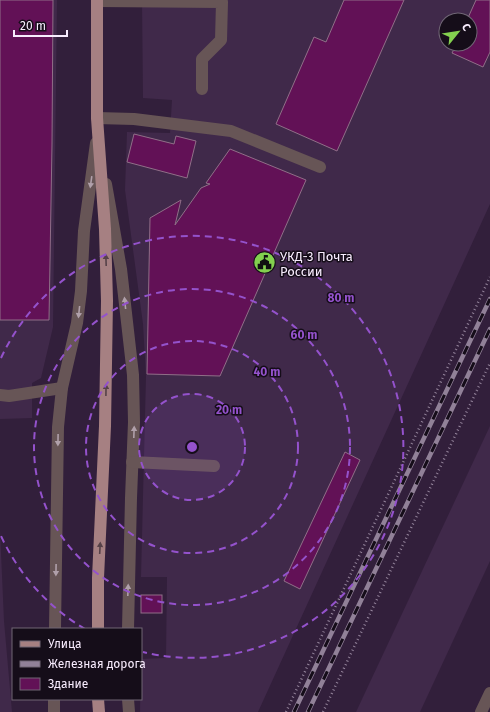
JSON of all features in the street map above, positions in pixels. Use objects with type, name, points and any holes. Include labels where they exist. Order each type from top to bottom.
[{"type":"main road","points":[[97,0],[98,124],[108,301],[105,426],[98,578],[98,628]]},
{"type":"main road","points":[[98,700],[99,712]]},
{"type":"street","points":[[97,0],[222,2],[221,40],[202,59],[202,89]]},
{"type":"street","points":[[55,628],[58,427],[62,388],[77,323],[81,291],[84,231],[98,124],[134,119],[231,131],[320,167]]},
{"type":"street","points":[[101,161],[113,219],[121,269],[133,375],[134,422],[128,628]]},
{"type":"street","points":[[0,395],[9,396],[62,388]]},
{"type":"street","points":[[132,462],[214,466]]},
{"type":"street","points":[[481,712],[490,693]]},
{"type":"street","points":[[54,700],[54,712]]},
{"type":"street","points":[[128,700],[129,712]]},
{"type":"path","points":[[286,712],[490,277]]},
{"type":"path","points":[[324,712],[490,363]]},
{"type":"shaded area","points":[[0,0],[57,0],[53,327],[41,378],[32,383],[32,418],[0,419]]},
{"type":"shaded area","points":[[142,0],[490,0],[490,204],[258,712],[140,712],[140,700],[142,700],[142,659],[166,658],[167,577],[141,577],[146,376],[143,324],[125,190],[127,132],[170,133],[172,100],[143,98]]},
{"type":"shaded area","points":[[490,426],[490,561],[420,712],[356,712]]},
{"type":"shaded area","points":[[0,530],[4,621],[12,712],[0,712]]},
{"type":"building","points":[[0,0],[53,0],[49,320],[0,320]]},
{"type":"building","points":[[344,0],[404,0],[337,151],[276,124],[314,37],[326,42]]},
{"type":"building","points":[[476,0],[490,0],[490,52],[483,67],[452,53],[478,52],[478,12],[471,12]]},
{"type":"building","points":[[134,134],[174,144],[176,136],[196,141],[187,178],[127,162]]},
{"type":"building","points":[[230,149],[306,180],[220,376],[147,374],[150,218],[181,200],[175,225],[201,188],[210,184],[206,183]]},
{"type":"building","points":[[345,452],[360,460],[300,589],[284,581]]},
{"type":"building","points":[[141,595],[162,595],[162,613],[141,613]]},
{"type":"railway","points":[[294,712],[490,299]]},
{"type":"railway","points":[[308,712],[490,329]]},
{"type":"place","name":"УКД-3 Почта России","points":[[264,263]]}]
